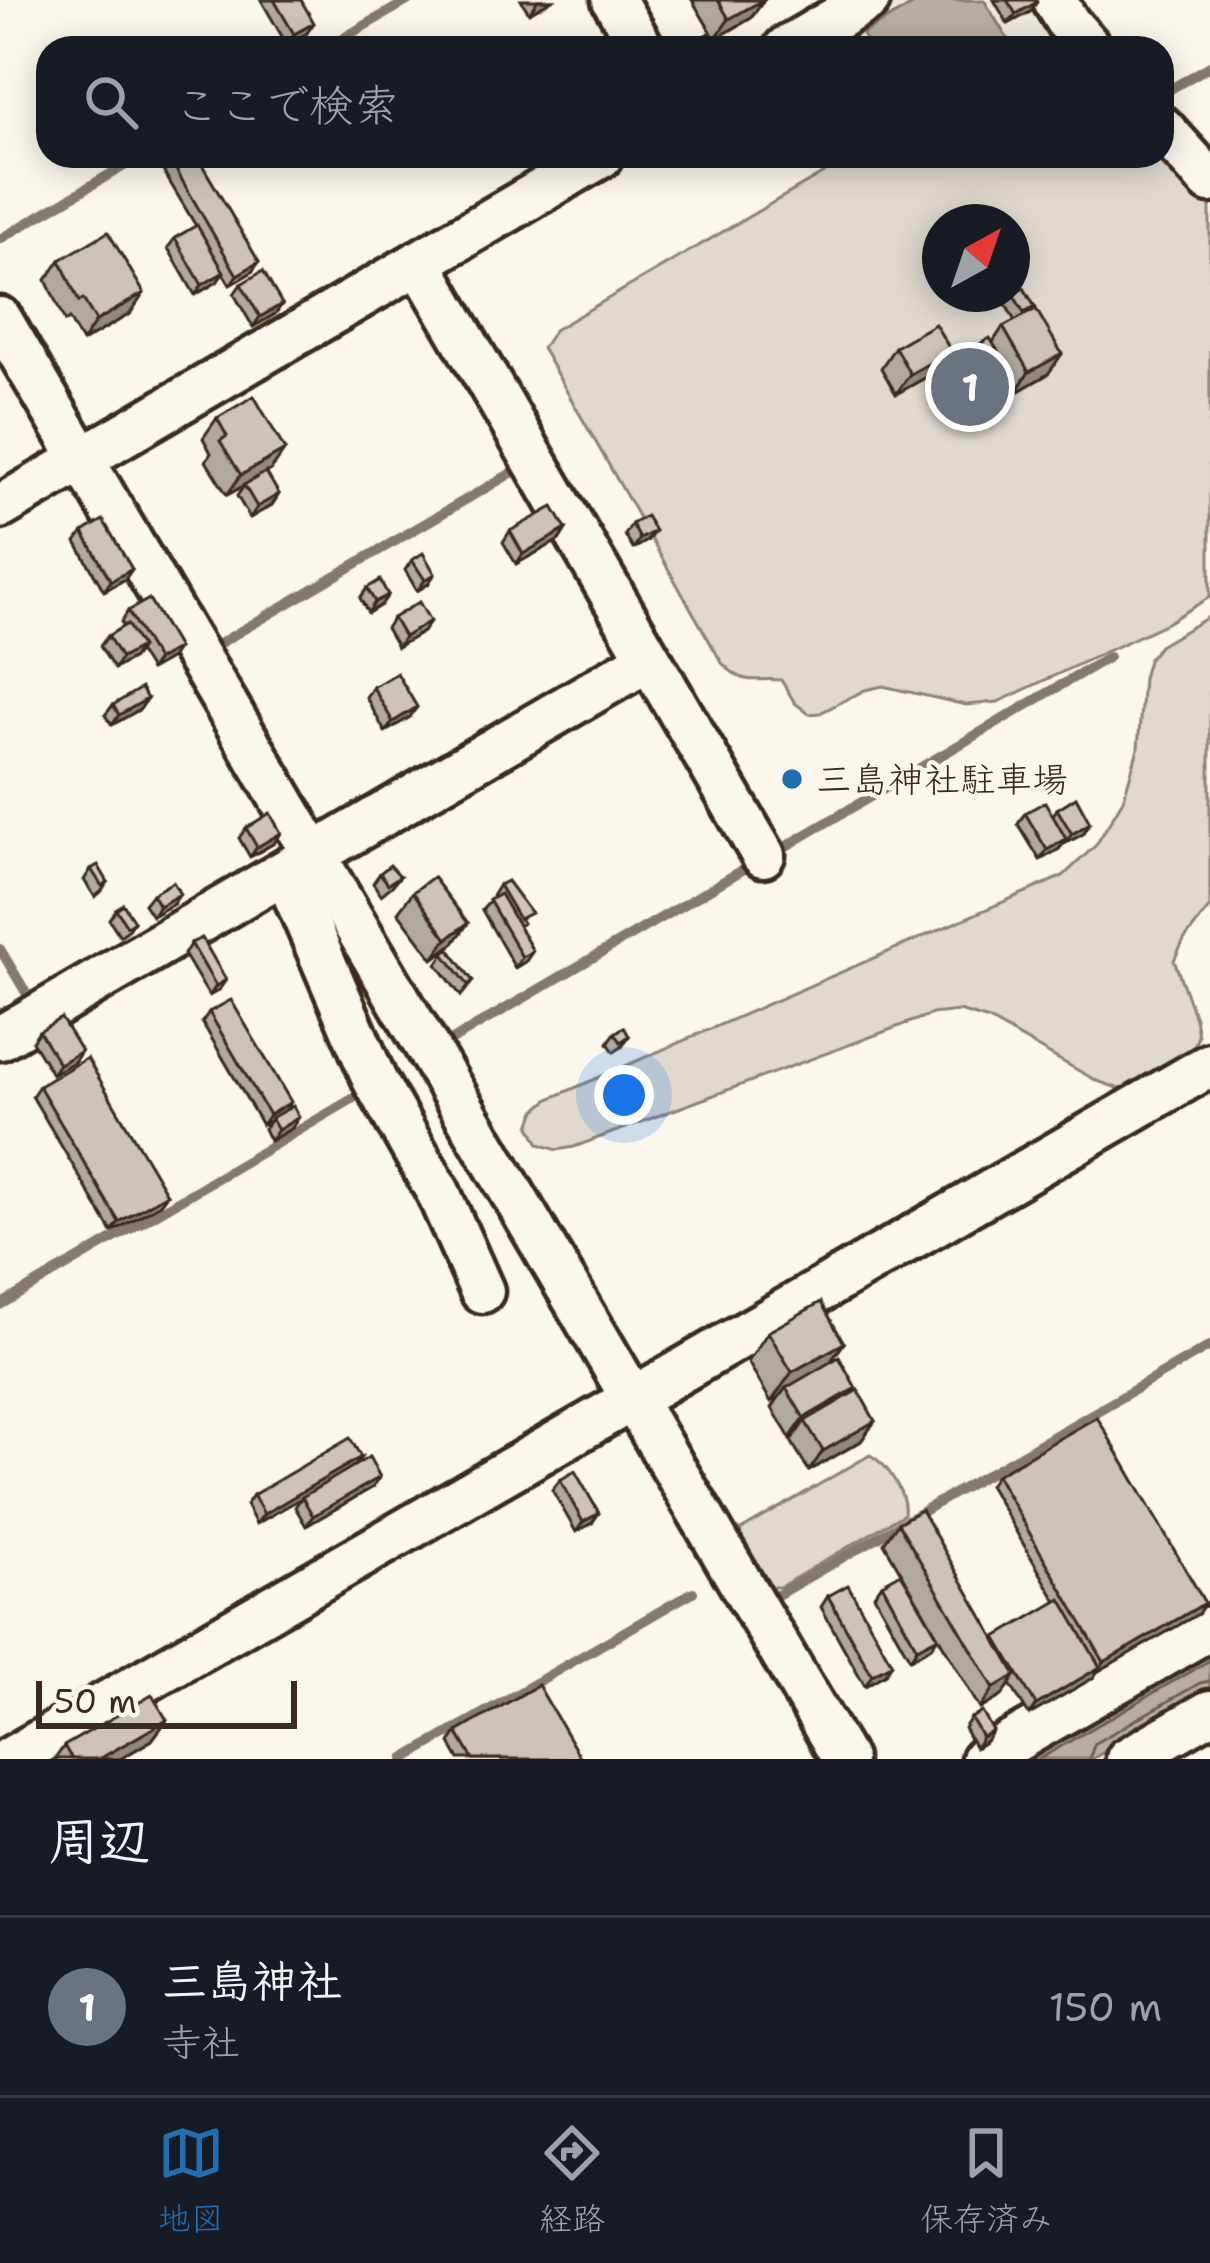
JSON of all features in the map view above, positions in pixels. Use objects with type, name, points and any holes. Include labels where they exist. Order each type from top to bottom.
[{"type":"street","points":[[614,0],[635,36]]},
{"type":"street","points":[[806,36],[868,0]]},
{"type":"street","points":[[1054,0],[1081,36]]},
{"type":"street","points":[[1174,141],[1210,181]]},
{"type":"street","points":[[0,507],[580,168]]},
{"type":"street","points":[[418,262],[763,855]]},
{"type":"street","points":[[0,319],[82,459],[299,864],[633,1398],[844,1759]]},
{"type":"street","points":[[0,1038],[649,659]]},
{"type":"street","points":[[299,864],[296,890],[375,1081],[438,1192],[482,1291]]},
{"type":"street","points":[[10,1759],[1210,1065]]},
{"type":"street","points":[[983,1759],[1210,1628]]},
{"type":"street","points":[[1128,1759],[1210,1712]]},
{"type":"shaded area","points":[[900,0],[1039,0],[1060,35],[1058,36],[839,36]]},
{"type":"shaded area","points":[[1174,167],[1210,200],[1210,597],[1167,623],[998,702],[966,705],[883,686],[809,714],[795,703],[781,680],[744,679],[722,663],[542,348],[554,330],[832,168]]},
{"type":"shaded area","points":[[1210,616],[1210,907],[1174,960],[1195,1018],[1198,1036],[1193,1049],[1144,1081],[1120,1089],[1097,1081],[989,1020],[959,1011],[932,1014],[574,1147],[557,1150],[539,1144],[530,1126],[536,1110],[549,1099],[1063,876],[1096,845],[1123,800],[1138,749],[1148,660],[1159,646]]},
{"type":"shaded area","points":[[870,1455],[895,1481],[904,1514],[780,1587],[767,1587],[739,1545],[741,1530]]},
{"type":"water","points":[[921,0],[984,0],[1006,36],[863,36]]},
{"type":"water","points":[[1210,1646],[1210,1691],[1092,1759],[1015,1759]]},
{"type":"building","points":[[274,0],[301,0],[314,23],[294,34]]},
{"type":"building","points":[[718,0],[763,0],[729,19]]},
{"type":"building","points":[[1007,0],[1036,0],[1037,2],[1016,14]]},
{"type":"building","points":[[175,168],[204,168],[259,262],[237,275]]},
{"type":"building","points":[[197,225],[224,272],[202,285],[175,238]]},
{"type":"building","points":[[108,232],[144,293],[96,321],[83,299],[79,302],[60,260]]},
{"type":"building","points":[[263,271],[282,304],[260,317],[241,284]]},
{"type":"building","points":[[1036,309],[1062,354],[1029,372],[1003,327]]},
{"type":"building","points":[[935,324],[951,351],[910,374],[895,347]]},
{"type":"building","points":[[990,338],[1015,380],[984,399],[978,387],[969,392],[956,369],[965,365],[959,356]]},
{"type":"building","points":[[254,396],[285,450],[241,475],[220,441],[227,436],[217,418]]},
{"type":"building","points":[[266,472],[279,494],[257,507],[244,485]]},
{"type":"building","points":[[553,507],[566,529],[523,554],[510,531]]},
{"type":"building","points":[[646,516],[655,531],[640,539],[632,524]]},
{"type":"building","points":[[103,520],[132,569],[111,581],[83,532]]},
{"type":"building","points":[[423,553],[435,574],[425,580],[412,560]]},
{"type":"building","points":[[380,580],[388,595],[375,602],[367,588]]},
{"type":"building","points":[[149,599],[178,648],[157,660],[128,611]]},
{"type":"building","points":[[419,602],[430,621],[404,637],[393,618]]},
{"type":"building","points":[[127,624],[141,647],[121,658],[108,636]]},
{"type":"building","points":[[397,673],[417,707],[393,722],[373,687]]},
{"type":"building","points":[[141,688],[147,699],[119,715],[113,705]]},
{"type":"building","points":[[1076,797],[1090,823],[1072,834],[1057,809]]},
{"type":"building","points":[[1045,802],[1066,839],[1047,850],[1025,813]]},
{"type":"building","points":[[270,813],[281,833],[257,847],[246,828]]},
{"type":"building","points":[[98,865],[108,882],[102,886],[91,869]]},
{"type":"building","points":[[390,865],[400,876],[388,884],[380,873]]},
{"type":"building","points":[[433,877],[468,923],[447,939],[413,892]]},
{"type":"building","points":[[507,881],[531,913],[519,919],[499,885]]},
{"type":"building","points":[[173,882],[180,894],[159,906],[152,894]]},
{"type":"building","points":[[500,894],[533,951],[522,957],[489,900]]},
{"type":"building","points":[[123,904],[134,921],[127,926],[116,909]]},
{"type":"building","points":[[202,938],[226,980],[216,986],[191,943]]},
{"type":"building","points":[[449,949],[473,981],[468,985],[444,954]]},
{"type":"building","points":[[231,1000],[291,1102],[269,1115],[209,1012]]},
{"type":"building","points":[[61,1018],[81,1051],[59,1064],[39,1031]]},
{"type":"building","points":[[624,1027],[629,1036],[621,1042],[615,1033]]},
{"type":"building","points":[[87,1058],[167,1194],[119,1222],[39,1086]]},
{"type":"building","points":[[293,1106],[299,1117],[278,1130],[271,1118]]},
{"type":"building","points":[[821,1302],[844,1343],[792,1372],[768,1332]]},
{"type":"building","points":[[839,1357],[856,1388],[804,1418],[786,1388]]},
{"type":"building","points":[[858,1390],[875,1421],[823,1451],[805,1421]]},
{"type":"building","points":[[1097,1417],[1205,1603],[1104,1662],[996,1475]]},
{"type":"building","points":[[350,1438],[361,1457],[264,1514],[253,1495]]},
{"type":"building","points":[[369,1457],[380,1477],[313,1516],[302,1497]]},
{"type":"building","points":[[575,1471],[599,1513],[583,1522],[560,1480]]},
{"type":"building","points":[[921,1510],[1016,1675],[994,1688],[898,1523]]},
{"type":"building","points":[[901,1573],[938,1637],[917,1648],[882,1584]]},
{"type":"building","points":[[848,1585],[892,1664],[872,1675],[828,1596]]},
{"type":"building","points":[[1061,1599],[1100,1667],[1036,1705],[996,1637]]},
{"type":"building","points":[[538,1685],[581,1759],[473,1759],[457,1732]]},
{"type":"building","points":[[152,1695],[167,1720],[99,1759],[72,1759],[64,1746]]},
{"type":"building","points":[[982,1712],[993,1731],[982,1737],[971,1718]]},
{"type":"waterway","points":[[347,36],[409,0]]},
{"type":"waterway","points":[[1174,87],[1210,66]]},
{"type":"waterway","points":[[0,239],[121,168]]},
{"type":"waterway","points":[[210,649],[520,468]]},
{"type":"waterway","points":[[778,851],[1109,657]]},
{"type":"waterway","points":[[442,1046],[751,865]]},
{"type":"waterway","points":[[0,949],[34,1006]]},
{"type":"waterway","points":[[0,1305],[366,1091]]},
{"type":"waterway","points":[[767,1601],[1210,1346]]},
{"type":"waterway","points":[[404,1759],[693,1592]]},
{"type":"place","name":"三島神社","points":[[970,387]]},
{"type":"place","name":"三島神社駐車場","points":[[792,779]]}]
